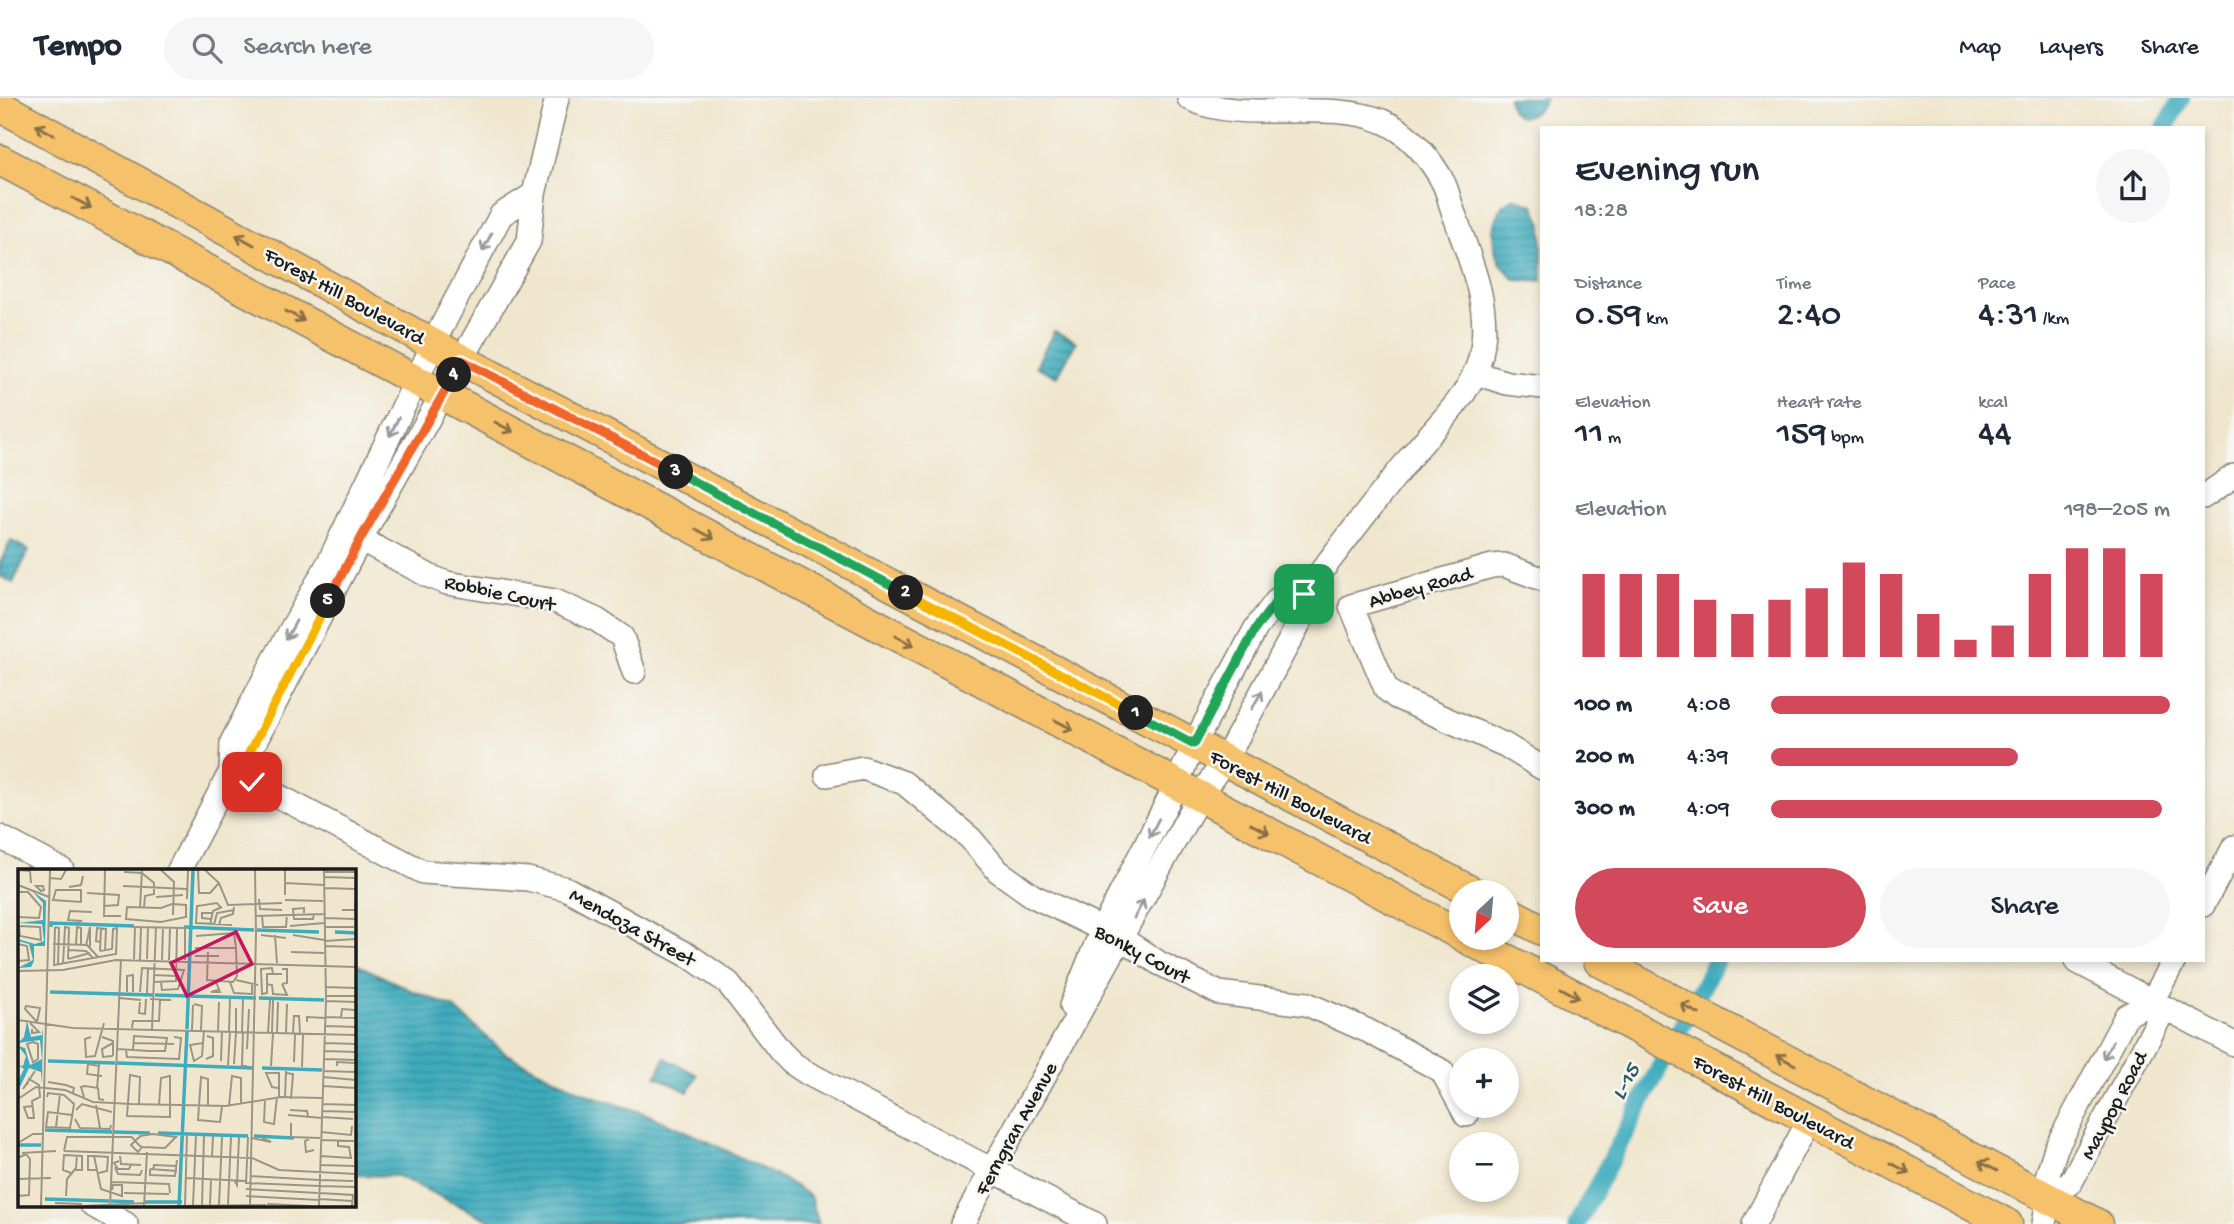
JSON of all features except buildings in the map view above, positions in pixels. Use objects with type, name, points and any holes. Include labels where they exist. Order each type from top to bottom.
[{"type":"main road","name":"Forest Hill Boulevard","points":[[0,106],[462,360],[1450,880]]},
{"type":"main road","name":"Forest Hill Boulevard","points":[[0,160],[1449,930]]},
{"type":"main road","points":[[1519,918],[1540,929]]},
{"type":"main road","name":"Forest Hill Boulevard","points":[[1489,950],[2007,1224]]},
{"type":"main road","name":"Forest Hill Boulevard","points":[[1601,962],[1724,1027],[2046,1211],[2097,1224]]},
{"type":"street","points":[[352,534],[443,395],[529,241],[534,194],[557,98]]},
{"type":"street","points":[[1189,98],[1211,105],[1245,104],[1348,113],[1383,121],[1408,137],[1428,159],[1445,185],[1477,279],[1483,315],[1483,343],[1475,373],[1464,395],[1410,456],[1304,594],[1304,614],[1225,760]]},
{"type":"street","points":[[180,869],[230,771],[246,759],[352,534],[433,343],[501,215],[534,194]]},
{"type":"street","points":[[1475,373],[1507,383],[1540,387]]},
{"type":"street","points":[[2205,495],[2234,476]]},
{"type":"street","name":"Robbie Court","points":[[352,534],[438,580],[555,601],[597,620],[622,637],[634,672]]},
{"type":"street","name":"Abbey Road","points":[[1540,578],[1504,565],[1492,566],[1351,606],[1387,689],[1395,697],[1506,744],[1540,767]]},
{"type":"street","points":[[1194,744],[1256,628],[1278,599],[1304,594]]},
{"type":"street","name":"Ferngran Avenue","points":[[962,1224],[1069,1032],[1112,934],[1188,791],[1194,744]]},
{"type":"street","name":"Ferngran Avenue","points":[[1188,791],[1225,760]]},
{"type":"street","name":"Bonky Court","points":[[827,775],[863,768],[904,783],[970,838],[998,871],[1033,896],[1112,934],[1158,963],[1219,993],[1307,1004],[1368,1031],[1442,1071],[1449,1084]]},
{"type":"street","name":"Mendoza Street","points":[[230,771],[423,872],[528,878],[567,889],[691,957],[727,982],[782,1052],[799,1068],[1095,1224]]},
{"type":"street","points":[[0,837],[60,869]]},
{"type":"street","points":[[2205,901],[2234,847]]},
{"type":"street","points":[[2078,962],[2234,1044]]},
{"type":"street","name":"Maypop Road","points":[[2046,1211],[2046,1180],[2062,1136],[2126,1016],[2152,1001],[2173,962]]},
{"type":"street","points":[[1755,1224],[1809,1120]]},
{"type":"street","points":[[94,1206],[126,1224]]},
{"type":"water","points":[[1508,98],[1546,98],[1536,111],[1520,117],[1512,111]]},
{"type":"water","points":[[1514,198],[1534,205],[1540,220],[1540,281],[1515,280],[1501,264],[1496,253],[1494,226],[1506,203]]},
{"type":"water","points":[[1054,331],[1076,342],[1057,377],[1036,366]]},
{"type":"water","points":[[11,541],[29,550],[13,583],[0,576],[0,563]]},
{"type":"water","points":[[355,963],[453,1007],[506,1054],[589,1095],[649,1115],[701,1138],[787,1181],[810,1196],[819,1224],[497,1224],[398,1176],[355,1175]]},
{"type":"water","points":[[665,1058],[697,1075],[688,1092],[656,1076]]},
{"type":"waterway","name":"L-15","points":[[2166,126],[2181,98]]},
{"type":"waterway","name":"L-15","points":[[1577,1224],[1715,962]]},
{"type":"route","points":[[252,782],[230,771],[246,759],[361,538],[462,360],[1194,744],[1256,628],[1278,599],[1304,594]]}]
